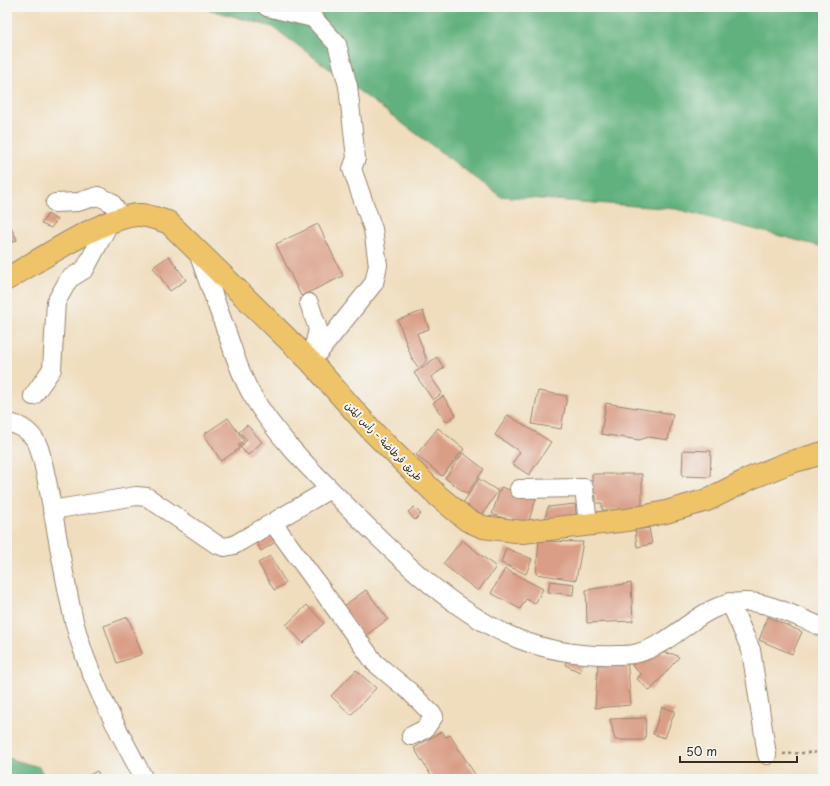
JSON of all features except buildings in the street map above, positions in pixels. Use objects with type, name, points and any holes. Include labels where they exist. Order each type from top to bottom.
[{"type":"main road","name":"طريق قرطاضة - رأس المتن","points":[[7,279],[71,242],[116,220],[141,215],[168,222],[311,362],[374,433],[438,496],[467,520],[483,527],[523,532],[628,520],[666,512],[707,500],[750,478],[788,463],[823,453]]},
{"type":"street","points":[[267,7],[314,18],[337,44],[348,86],[356,158],[352,169],[373,229],[378,265],[374,283],[311,362]]},
{"type":"street","points":[[32,396],[52,369],[56,302],[70,279],[85,269],[116,220],[111,202],[98,196],[78,202],[55,203]]},
{"type":"street","points":[[196,248],[233,351],[250,393],[260,409],[298,455],[368,528],[436,589],[483,622],[517,638],[546,648],[586,655],[637,653],[655,646],[713,607],[730,602],[750,602],[823,628]]},
{"type":"street","points":[[308,304],[318,329],[311,362]]},
{"type":"street","points":[[7,423],[14,424],[24,429],[32,436],[38,446],[74,622],[90,668],[109,714],[144,779]]},
{"type":"street","points":[[519,489],[584,488],[588,524]]},
{"type":"street","points":[[52,510],[136,496],[147,497],[216,544],[225,547],[238,543],[330,489]]},
{"type":"street","points":[[273,523],[375,663],[409,691],[434,716],[425,729],[411,736]]},
{"type":"street","points":[[730,602],[751,650],[767,755]]},
{"type":"path","points":[[767,755],[823,752]]},
{"type":"green space","points":[[199,7],[823,7],[823,247],[676,209],[500,196],[273,27]]},
{"type":"green space","points":[[7,758],[39,767],[46,779],[7,779]]}]
